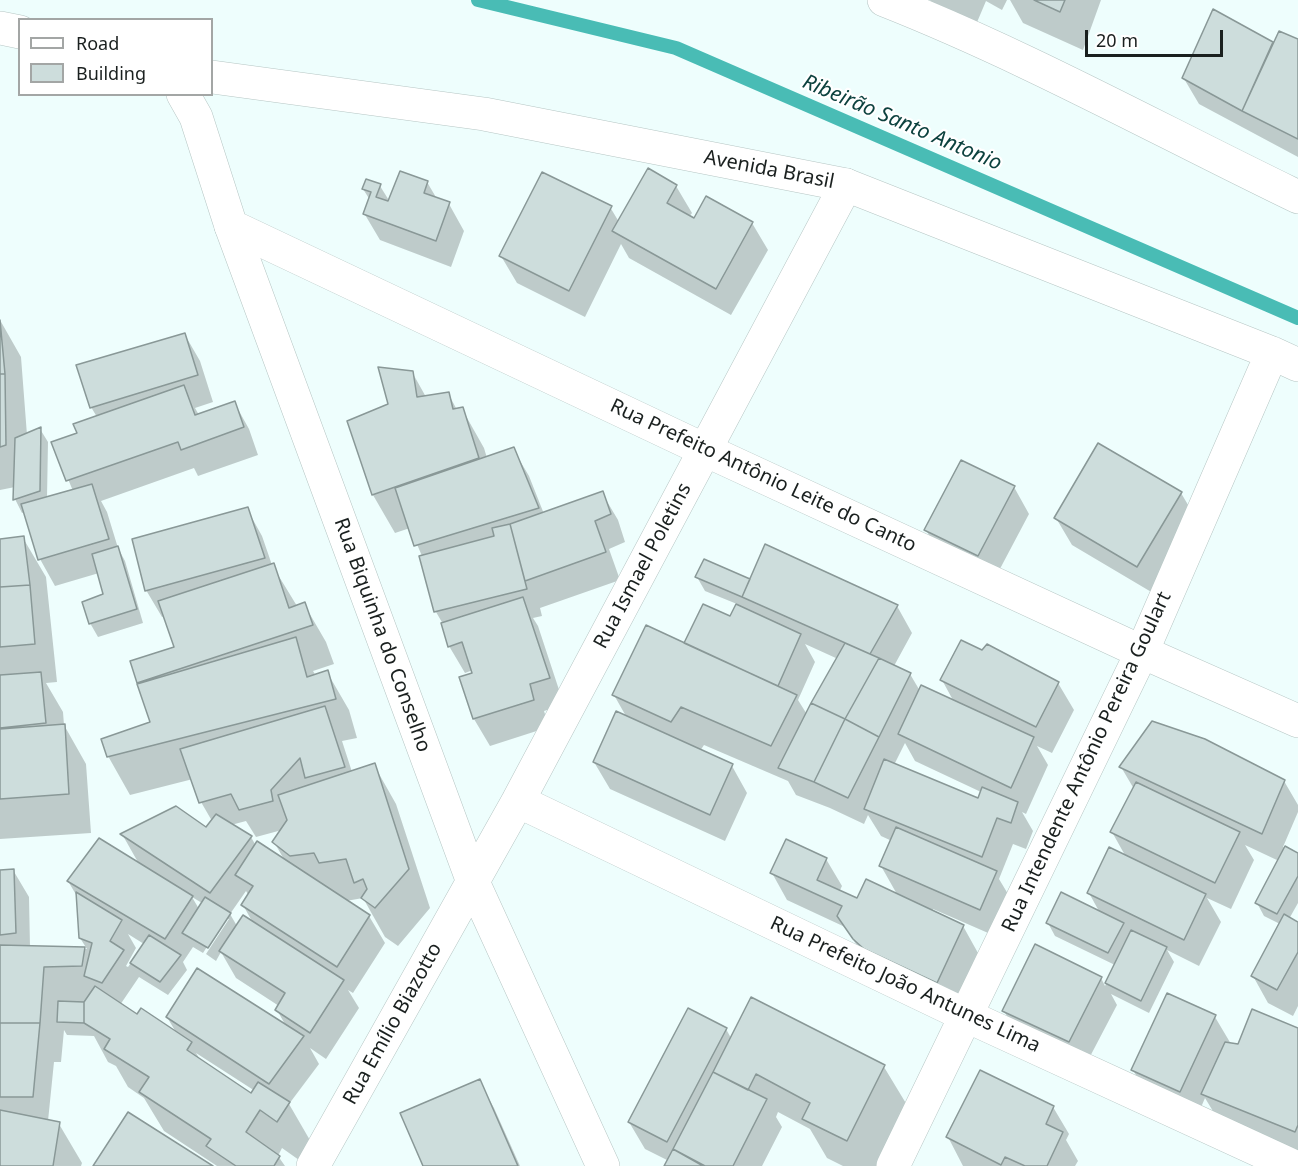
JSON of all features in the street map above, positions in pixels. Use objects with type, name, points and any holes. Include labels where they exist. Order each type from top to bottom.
[{"type":"street","points":[[884,0],[937,21],[1024,61],[1298,197]]},
{"type":"street","points":[[0,28],[18,32]]},
{"type":"street","name":"Avenida Brasil","points":[[213,77],[484,114],[846,185],[1285,359]]},
{"type":"street","name":"Rua Biquinha do Conselho","points":[[184,96],[196,117],[231,226],[473,882],[603,1166]]},
{"type":"street","name":"Rua Ismael Poletins","points":[[473,882],[846,185]]},
{"type":"street","name":"Rua Prefeito Antônio Leite do Canto","points":[[231,226],[704,449],[1142,652],[1298,721]]},
{"type":"street","name":"Rua Intendente Antônio Pereira Goulart","points":[[893,1166],[1285,359]]},
{"type":"street","name":"Rua Prefeito João Antunes Lima","points":[[518,801],[967,1016],[1293,1166]]},
{"type":"street","name":"Rua Emílio Biazotto","points":[[313,1166],[473,882]]},
{"type":"building","points":[[1034,0],[1065,0],[1060,12]]},
{"type":"building","points":[[1213,9],[1273,42],[1242,111],[1182,78]]},
{"type":"building","points":[[1279,31],[1298,39],[1298,139],[1242,111]]},
{"type":"building","points":[[648,168],[677,185],[667,203],[694,218],[706,196],[753,222],[716,289],[612,231]]},
{"type":"building","points":[[400,171],[428,181],[424,193],[450,202],[436,241],[363,214],[371,192],[362,189],[366,179],[381,184],[376,197],[388,201]]},
{"type":"building","points":[[542,172],[612,206],[569,291],[499,256]]},
{"type":"building","points":[[0,320],[5,374],[0,374]]},
{"type":"building","points":[[185,333],[198,375],[90,408],[76,365]]},
{"type":"building","points":[[378,367],[413,371],[417,397],[449,392],[453,409],[463,407],[479,458],[372,495],[347,421],[388,404]]},
{"type":"building","points":[[0,374],[5,374],[6,445],[0,447]]},
{"type":"building","points":[[184,385],[195,415],[235,401],[244,427],[181,450],[178,442],[66,481],[51,442],[77,433],[73,424]]},
{"type":"building","points":[[41,427],[40,491],[13,500],[15,438]]},
{"type":"building","points":[[1098,443],[1182,492],[1137,567],[1054,518]]},
{"type":"building","points":[[514,447],[539,508],[414,546],[395,488]]},
{"type":"building","points":[[961,460],[1015,486],[978,556],[924,530]]},
{"type":"building","points":[[92,484],[109,539],[38,560],[21,504]]},
{"type":"building","points":[[603,491],[611,514],[595,521],[606,552],[525,581],[510,524]]},
{"type":"building","points":[[248,507],[265,558],[145,591],[132,539]]},
{"type":"building","points":[[510,524],[527,589],[434,612],[419,556],[494,536],[492,528]]},
{"type":"building","points":[[24,536],[30,585],[0,587],[0,539]]},
{"type":"building","points":[[765,544],[898,605],[870,654],[742,597]]},
{"type":"building","points":[[118,546],[137,609],[89,624],[82,602],[103,594],[92,554]]},
{"type":"building","points":[[704,559],[750,579],[742,597],[695,577]]},
{"type":"building","points":[[274,563],[289,608],[305,602],[313,625],[137,683],[130,661],[174,647],[158,601]]},
{"type":"building","points":[[30,585],[35,644],[0,647],[0,587]]},
{"type":"building","points":[[523,597],[550,678],[530,684],[534,700],[473,719],[459,677],[472,673],[462,642],[448,647],[441,623]]},
{"type":"building","points":[[703,604],[730,616],[736,604],[801,634],[778,686],[684,643]]},
{"type":"building","points":[[646,625],[797,695],[771,746],[681,707],[671,722],[612,695]]},
{"type":"building","points":[[296,637],[307,677],[328,670],[336,699],[107,757],[101,739],[150,722],[137,684]]},
{"type":"building","points":[[961,640],[982,650],[987,644],[1059,682],[1036,727],[940,680]]},
{"type":"building","points":[[845,643],[879,658],[845,719],[811,703]]},
{"type":"building","points":[[879,658],[911,673],[879,737],[845,719]]},
{"type":"building","points":[[41,672],[46,723],[0,728],[0,675]]},
{"type":"building","points":[[921,685],[1034,737],[1011,788],[898,734]]},
{"type":"building","points":[[811,703],[845,719],[814,782],[778,768]]},
{"type":"building","points":[[325,706],[345,767],[305,778],[300,758],[271,790],[273,801],[239,810],[231,794],[199,803],[180,749]]},
{"type":"building","points":[[616,711],[733,764],[710,815],[593,762]]},
{"type":"building","points":[[845,719],[879,737],[848,798],[814,782]]},
{"type":"building","points":[[1152,721],[1205,739],[1285,780],[1262,834],[1119,767]]},
{"type":"building","points":[[65,724],[69,794],[0,799],[0,729]]},
{"type":"building","points":[[884,759],[978,798],[982,787],[1018,802],[1011,823],[997,818],[982,857],[864,809]]},
{"type":"building","points":[[375,763],[409,869],[375,908],[361,898],[367,889],[363,879],[354,883],[346,859],[319,863],[314,853],[290,856],[272,842],[287,820],[278,795]]},
{"type":"building","points":[[1136,782],[1240,832],[1215,883],[1110,832]]},
{"type":"building","points":[[176,806],[206,827],[216,814],[252,836],[210,893],[120,834]]},
{"type":"building","points":[[896,827],[997,871],[980,910],[879,866]]},
{"type":"building","points":[[99,838],[193,896],[165,939],[67,881]]},
{"type":"building","points":[[786,839],[827,858],[817,880],[857,898],[866,879],[964,925],[937,983],[864,949],[853,939],[837,916],[842,906],[770,873]]},
{"type":"building","points":[[257,841],[370,915],[337,967],[241,905],[253,886],[235,875]]},
{"type":"building","points":[[1285,846],[1298,853],[1298,876],[1277,914],[1255,903]]},
{"type":"building","points":[[1109,847],[1206,894],[1184,940],[1087,893]]},
{"type":"building","points":[[14,869],[16,933],[0,935],[0,870]]},
{"type":"building","points":[[76,892],[122,920],[110,941],[124,950],[102,983],[84,976],[92,943],[79,938]]},
{"type":"building","points":[[1061,892],[1124,923],[1108,953],[1046,923]]},
{"type":"building","points":[[205,897],[231,913],[208,948],[182,933]]},
{"type":"building","points":[[1284,914],[1298,922],[1298,952],[1277,990],[1251,976]]},
{"type":"building","points":[[243,915],[344,980],[310,1033],[275,1010],[285,993],[219,951]]},
{"type":"building","points":[[1131,930],[1167,947],[1141,1001],[1105,983]]},
{"type":"building","points":[[149,935],[181,955],[160,982],[130,963]]},
{"type":"building","points":[[1035,944],[1102,977],[1069,1042],[1002,1011]]},
{"type":"building","points":[[0,945],[85,947],[82,966],[44,967],[40,1023],[0,1023]]},
{"type":"building","points":[[197,968],[304,1036],[269,1084],[166,1017]]},
{"type":"building","points":[[95,986],[137,1014],[141,1008],[192,1042],[187,1050],[251,1093],[258,1082],[290,1102],[277,1122],[260,1110],[246,1132],[280,1156],[274,1166],[236,1166],[206,1146],[211,1139],[139,1092],[149,1077],[104,1049],[110,1039],[84,1023],[84,1002]]},
{"type":"building","points":[[1167,993],[1216,1015],[1180,1092],[1131,1070]]},
{"type":"building","points":[[751,997],[885,1065],[847,1141],[802,1119],[810,1103],[756,1074],[748,1090],[713,1072]]},
{"type":"building","points":[[58,1001],[84,1002],[84,1023],[57,1022]]},
{"type":"building","points":[[688,1008],[727,1028],[667,1142],[628,1122]]},
{"type":"building","points":[[1252,1009],[1298,1028],[1298,1125],[1295,1132],[1201,1094],[1225,1042],[1238,1044]]},
{"type":"building","points":[[0,1023],[40,1023],[33,1097],[0,1097]]},
{"type":"building","points":[[980,1070],[1054,1106],[1046,1124],[1063,1132],[1047,1166],[1025,1166],[1005,1157],[1001,1165],[946,1137]]},
{"type":"building","points":[[713,1072],[767,1099],[733,1166],[705,1166],[673,1149]]},
{"type":"building","points":[[480,1079],[518,1166],[423,1166],[400,1113]]},
{"type":"building","points":[[0,1110],[60,1122],[53,1166],[0,1166]]},
{"type":"building","points":[[128,1112],[213,1166],[93,1166]]},
{"type":"building","points":[[673,1149],[703,1166],[664,1166]]},
{"type":"waterway","name":"Ribeirão Santo Antonio","points":[[478,0],[676,48],[1298,318]]}]
